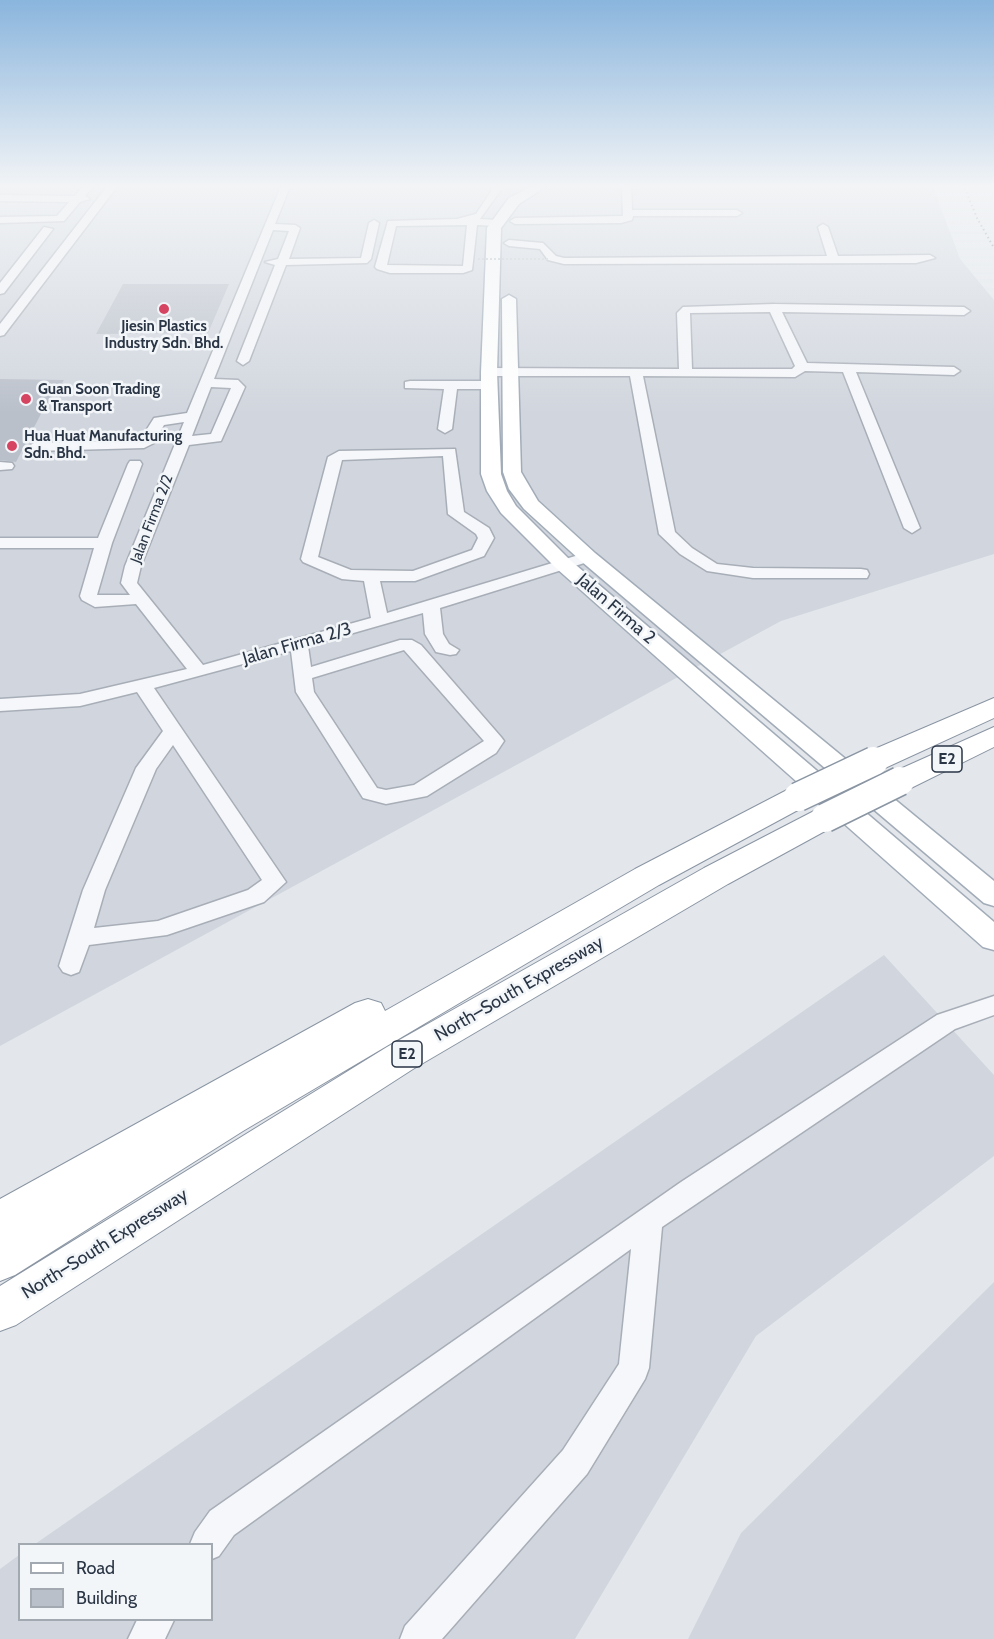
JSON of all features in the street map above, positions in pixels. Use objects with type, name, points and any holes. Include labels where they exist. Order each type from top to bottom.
[{"type":"highway","name":"North–South Expressway","points":[[0,1310],[400,1058],[716,876],[874,761],[994,707]]},
{"type":"highway","name":"North–South Expressway","points":[[0,1261],[229,1119],[647,877],[812,808],[900,781],[994,736]]},
{"type":"highway","points":[[0,1220],[418,985],[480,974]]},
{"type":"main road","name":"Jalan Firma 2","points":[[493,260],[489,378],[491,474],[496,491],[508,508],[563,564],[994,939]]},
{"type":"main road","name":"Jalan Firma 2","points":[[509,279],[512,472],[519,489],[531,505],[588,557],[994,897]]},
{"type":"street","points":[[0,291],[23,260]]},
{"type":"street","points":[[0,332],[55,260]]},
{"type":"street","name":"Jalan Firma 2/2","points":[[199,672],[129,583],[133,566],[255,260]]},
{"type":"street","points":[[252,268],[282,262],[364,260]]},
{"type":"street","points":[[383,260],[381,267],[390,270],[463,270],[468,268],[469,260]]},
{"type":"street","points":[[562,260],[633,260]]},
{"type":"street","points":[[243,361],[282,262]]},
{"type":"street","points":[[0,266],[19,266]]},
{"type":"street","points":[[252,268],[277,274]]},
{"type":"street","points":[[239,300],[266,300]]},
{"type":"street","points":[[774,308],[801,368]]},
{"type":"street","points":[[686,372],[683,314],[687,310],[774,308],[964,311]]},
{"type":"street","points":[[410,385],[451,385],[509,372],[634,371],[780,374],[795,373],[801,368],[954,371]]},
{"type":"street","points":[[848,368],[912,528]]},
{"type":"street","points":[[634,371],[662,519],[667,534],[686,551],[713,568],[753,573],[861,574]]},
{"type":"street","points":[[183,441],[216,438],[238,387],[233,383],[206,383]]},
{"type":"street","points":[[445,429],[451,385]]},
{"type":"street","points":[[34,447],[144,444],[149,441],[159,421],[192,417]]},
{"type":"street","points":[[450,452],[456,514],[483,531],[486,538],[478,553],[415,576],[371,576],[348,575],[309,559],[335,457],[344,454],[450,452]]},
{"type":"street","points":[[135,464],[104,543],[88,596],[95,602],[120,602],[140,598]]},
{"type":"street","points":[[0,543],[104,543]]},
{"type":"street","name":"Jalan Firma 2/3","points":[[0,705],[80,700],[199,672],[588,557]]},
{"type":"street","points":[[371,576],[380,620]]},
{"type":"street","points":[[431,605],[434,634],[442,648],[450,650]]},
{"type":"street","points":[[299,644],[304,692],[370,793],[386,797],[420,791],[489,749],[494,741],[415,649],[406,644],[303,675]]},
{"type":"street","points":[[80,938],[159,929],[256,896],[274,882],[142,685]]},
{"type":"street","points":[[71,966],[94,890],[146,768],[173,731]]},
{"type":"street","points":[[208,1543],[222,1523],[648,1221],[946,1022],[994,1005]]},
{"type":"street","points":[[418,1639],[575,1462],[634,1368],[648,1221]]},
{"type":"street","points":[[146,1639],[155,1621]]},
{"type":"shaded area","points":[[0,260],[961,260],[994,300],[994,554],[781,621],[0,1046]]},
{"type":"shaded area","points":[[884,955],[994,1075],[994,1156],[756,1336],[575,1639],[0,1639],[0,1569],[18,1556],[18,1621],[213,1621],[213,1543],[36,1543]]},
{"type":"shaded area","points":[[994,1282],[994,1639],[688,1639],[741,1533]]},
{"type":"building","name":"Jiesin Plastics Industry Sdn. Bhd.","points":[[123,284],[229,284],[208,333],[96,334]]},
{"type":"building","points":[[0,379],[64,380],[43,410],[16,462],[0,460]]},
{"type":"place","name":"Jiesin Plastics Industry Sdn. Bhd.","points":[[164,309]]},
{"type":"place","name":"Guan Soon Trading & Transport","points":[[26,399]]},
{"type":"place","name":"Hua Huat Manufacturing Sdn. Bhd.","points":[[12,446]]}]
